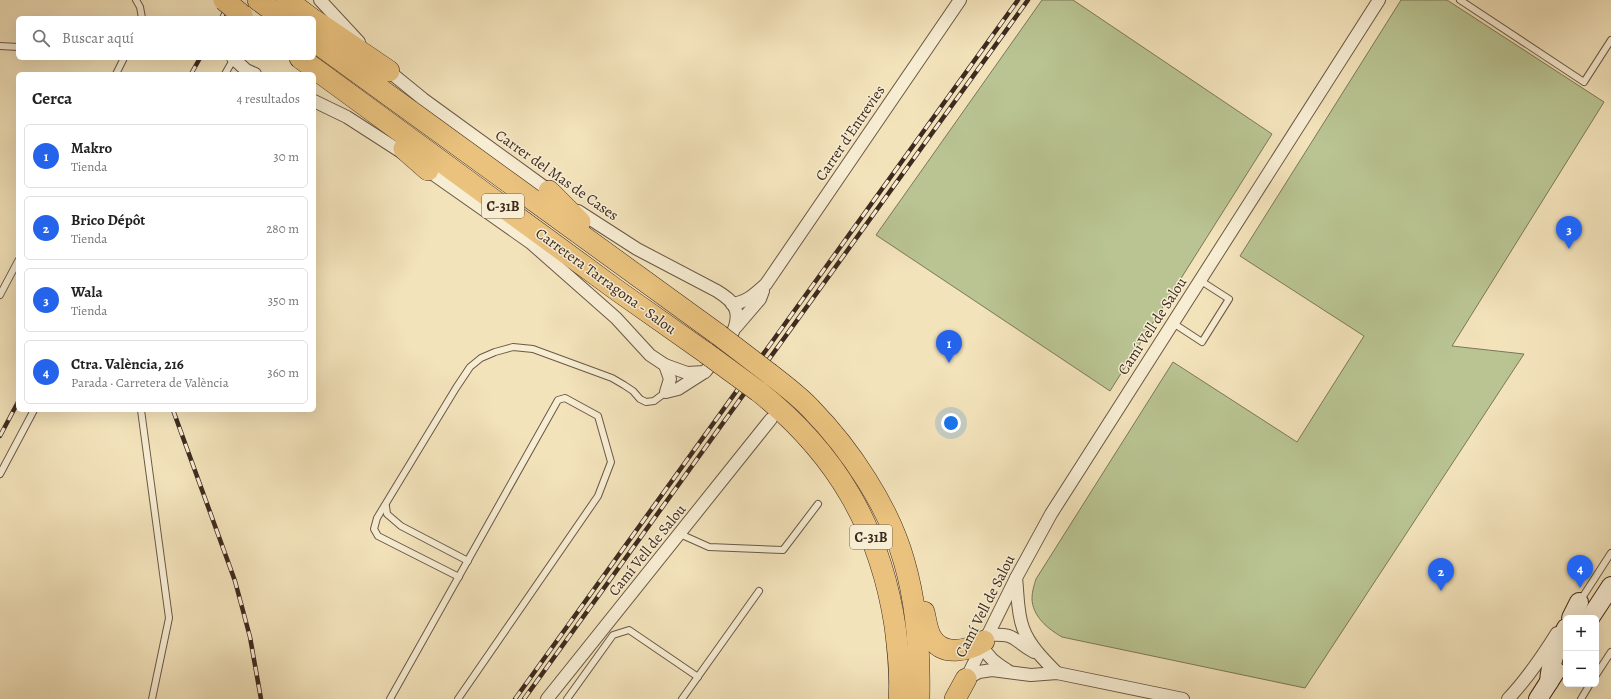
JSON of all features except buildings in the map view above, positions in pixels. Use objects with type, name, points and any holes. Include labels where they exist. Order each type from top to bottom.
[{"type":"highway","points":[[224,0],[241,13]]},
{"type":"highway","points":[[258,0],[280,16]]},
{"type":"highway","points":[[287,0],[308,16]]},
{"type":"highway","points":[[316,21],[389,71]]},
{"type":"highway","name":"Carretera Tarragona - Salou","points":[[316,41],[648,284],[727,331]]},
{"type":"highway","name":"Carretera Tarragona - Salou","points":[[303,60],[618,291],[706,363],[799,427],[819,448],[838,474],[856,506],[876,547],[883,567],[892,605],[898,649],[900,686],[899,699]]},
{"type":"highway","points":[[342,88],[384,131],[428,170]]},
{"type":"highway","points":[[549,191],[648,284]]},
{"type":"highway","points":[[531,243],[565,264],[618,291]]},
{"type":"highway","name":"C-31B","points":[[727,331],[770,374],[811,409],[859,468],[889,522],[904,560],[917,632],[920,669],[919,699]]},
{"type":"highway","points":[[904,560],[919,587],[930,635],[933,640],[944,648],[960,651],[973,648],[984,641]]},
{"type":"highway","points":[[955,699],[966,679]]},
{"type":"main road","points":[[1592,615],[1611,586]]},
{"type":"main road","points":[[1599,625],[1611,607]]},
{"type":"main road","points":[[1550,690],[1549,671],[1563,634]]},
{"type":"main road","points":[[1550,690],[1563,662]]},
{"type":"main road","points":[[1538,699],[1563,679]]},
{"type":"street","name":"Carrer del Mas de Cases","points":[[320,0],[367,51],[389,71],[549,191],[637,249],[717,291],[729,299],[732,304]]},
{"type":"street","name":"Camí Vell de Salou","points":[[966,679],[1016,578],[1051,514],[1380,0]]},
{"type":"street","name":"Carrer d'Entrevies","points":[[727,331],[760,299],[766,284],[959,1]]},
{"type":"street","points":[[234,60],[250,72]]},
{"type":"street","name":"C-31B","points":[[316,103],[347,117],[428,170],[531,243],[616,318],[650,355],[665,366],[688,373],[706,363]]},
{"type":"street","name":"Carrer d'Entrevies","points":[[732,304],[742,303],[753,296],[766,284]]},
{"type":"street","points":[[666,392],[678,389],[706,363],[722,351],[727,331],[736,312],[732,304]]},
{"type":"street","points":[[665,366],[670,379],[666,392]]},
{"type":"street","name":"Camí Vell de Salou","points":[[547,699],[680,534],[767,405]]},
{"type":"street","points":[[1016,578],[1018,605],[1023,628],[1040,656]]},
{"type":"street","points":[[1508,699],[1522,684],[1540,660],[1563,623]]},
{"type":"street","points":[[1010,671],[993,662],[986,654],[984,641],[1005,634],[1014,637],[1040,656],[1057,673]]},
{"type":"street","points":[[966,679],[980,672],[992,670],[1010,671],[1031,675],[1057,673],[1183,699]]},
{"type":"lane","points":[[136,0],[140,6],[142,16]]},
{"type":"lane","points":[[1460,0],[1584,82],[1611,40]]},
{"type":"lane","points":[[0,46],[16,47]]},
{"type":"lane","points":[[117,72],[123,60]]},
{"type":"lane","points":[[226,72],[232,60]]},
{"type":"lane","points":[[0,295],[16,265]]},
{"type":"lane","points":[[1173,323],[1202,342],[1229,299],[1201,280]]},
{"type":"lane","points":[[459,577],[378,536],[374,529],[377,518],[386,506],[456,388],[470,368],[481,358],[513,347],[533,348],[612,378],[633,391],[640,399],[646,402],[654,401],[666,392]]},
{"type":"lane","points":[[390,699],[558,400],[566,398],[598,416],[611,462],[598,496],[458,699]]},
{"type":"lane","points":[[0,474],[33,412]]},
{"type":"lane","points":[[141,412],[169,618],[152,699]]},
{"type":"lane","points":[[680,534],[709,547],[783,550],[818,504]]},
{"type":"lane","points":[[386,506],[387,514],[402,526],[468,562]]},
{"type":"lane","points":[[1575,610],[1611,553]]},
{"type":"lane","points":[[682,699],[759,591]]},
{"type":"lane","points":[[567,699],[613,636],[629,630],[698,677]]},
{"type":"lane","points":[[1599,670],[1611,652]]},
{"type":"lane","points":[[1581,699],[1588,687]]},
{"type":"green space","points":[[1042,0],[1073,0],[1272,134],[1110,391],[876,235]]},
{"type":"green space","points":[[1401,0],[1447,0],[1604,102],[1452,346],[1524,354],[1305,688],[1062,637],[1046,626],[1035,611],[1032,596],[1036,579],[1173,362],[1297,442],[1364,336],[1240,256]]},
{"type":"railway","points":[[222,16],[231,0]]},
{"type":"railway","points":[[515,699],[1018,0]]},
{"type":"railway","points":[[524,699],[1028,0]]},
{"type":"railway","points":[[192,72],[199,60]]},
{"type":"railway","points":[[0,436],[16,406]]},
{"type":"railway","points":[[174,412],[235,581],[250,637],[261,699]]},
{"type":"place","name":"Wala","points":[[1569,249]]},
{"type":"place","name":"Makro","points":[[949,363]]},
{"type":"place","name":"Ctra. València, 216","points":[[1580,588]]},
{"type":"place","name":"Brico Dépôt","points":[[1441,591]]}]
